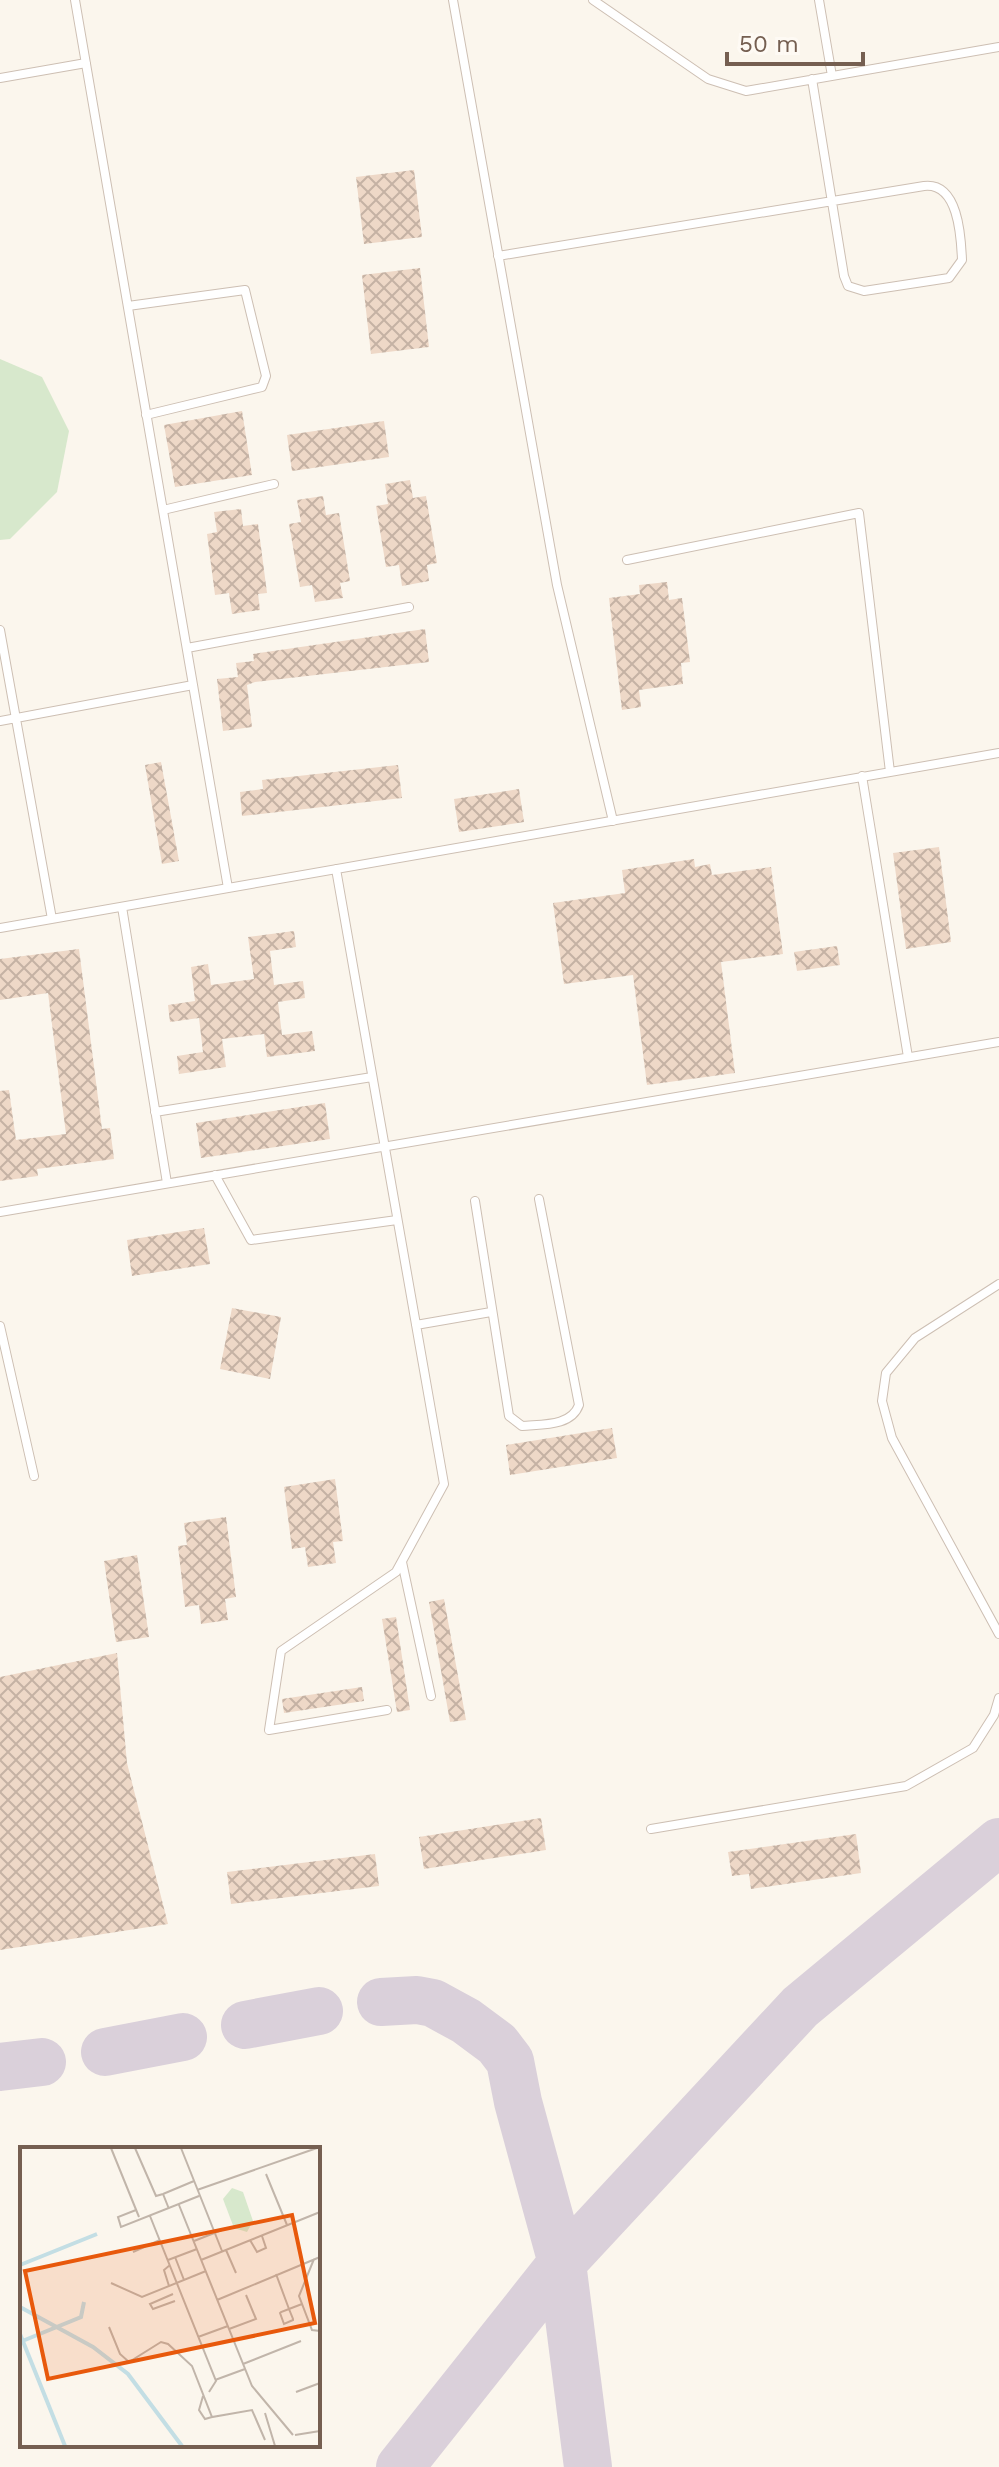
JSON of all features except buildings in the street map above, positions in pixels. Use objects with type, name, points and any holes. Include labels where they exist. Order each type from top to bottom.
[{"type":"lane","points":[[75,0],[228,888]]},
{"type":"lane","points":[[453,0],[557,585],[613,821]]},
{"type":"lane","points":[[593,0],[722,86],[746,91],[999,47]]},
{"type":"lane","points":[[819,0],[832,76]]},
{"type":"lane","points":[[0,78],[86,63]]},
{"type":"lane","points":[[498,256],[832,201],[938,186],[951,199],[961,253],[960,267],[949,278],[864,291],[852,289],[845,281],[832,201],[812,79]]},
{"type":"lane","points":[[128,306],[245,290],[266,376],[262,387],[146,415]]},
{"type":"lane","points":[[163,510],[274,484]]},
{"type":"lane","points":[[627,560],[859,513],[890,772]]},
{"type":"lane","points":[[187,648],[409,607]]},
{"type":"lane","points":[[0,630],[52,919]]},
{"type":"lane","points":[[0,721],[193,685]]},
{"type":"lane","points":[[0,928],[999,753]]},
{"type":"lane","points":[[862,776],[908,1057]]},
{"type":"lane","points":[[336,869],[444,1484],[396,1572],[281,1651],[269,1730],[387,1710]]},
{"type":"lane","points":[[122,907],[167,1183]]},
{"type":"lane","points":[[0,1212],[999,1042]]},
{"type":"lane","points":[[155,1112],[372,1077]]},
{"type":"lane","points":[[215,1175],[251,1240],[397,1220]]},
{"type":"lane","points":[[475,1201],[491,1312],[512,1421],[522,1426],[570,1419],[576,1413],[578,1397],[539,1199]]},
{"type":"lane","points":[[999,1284],[915,1338],[886,1373],[882,1401],[892,1438],[999,1634]]},
{"type":"lane","points":[[416,1325],[491,1312]]},
{"type":"lane","points":[[0,1326],[34,1476]]},
{"type":"lane","points":[[402,1562],[431,1696]]},
{"type":"lane","points":[[651,1829],[906,1786],[973,1748],[994,1715],[999,1698]]},
{"type":"green space","points":[[0,359],[42,377],[69,431],[57,492],[10,539],[0,540]]},
{"type":"taxiway","points":[[400,2467],[562,2263],[800,2007],[999,1842]]},
{"type":"taxiway","points":[[381,2002],[417,2000],[433,2003],[466,2021],[497,2044],[510,2061],[518,2102],[562,2263],[588,2467]]},
{"type":"taxiway","points":[[245,2025],[319,2011]]},
{"type":"taxiway","points":[[105,2052],[183,2037]]},
{"type":"taxiway","points":[[0,2067],[42,2062]]}]
